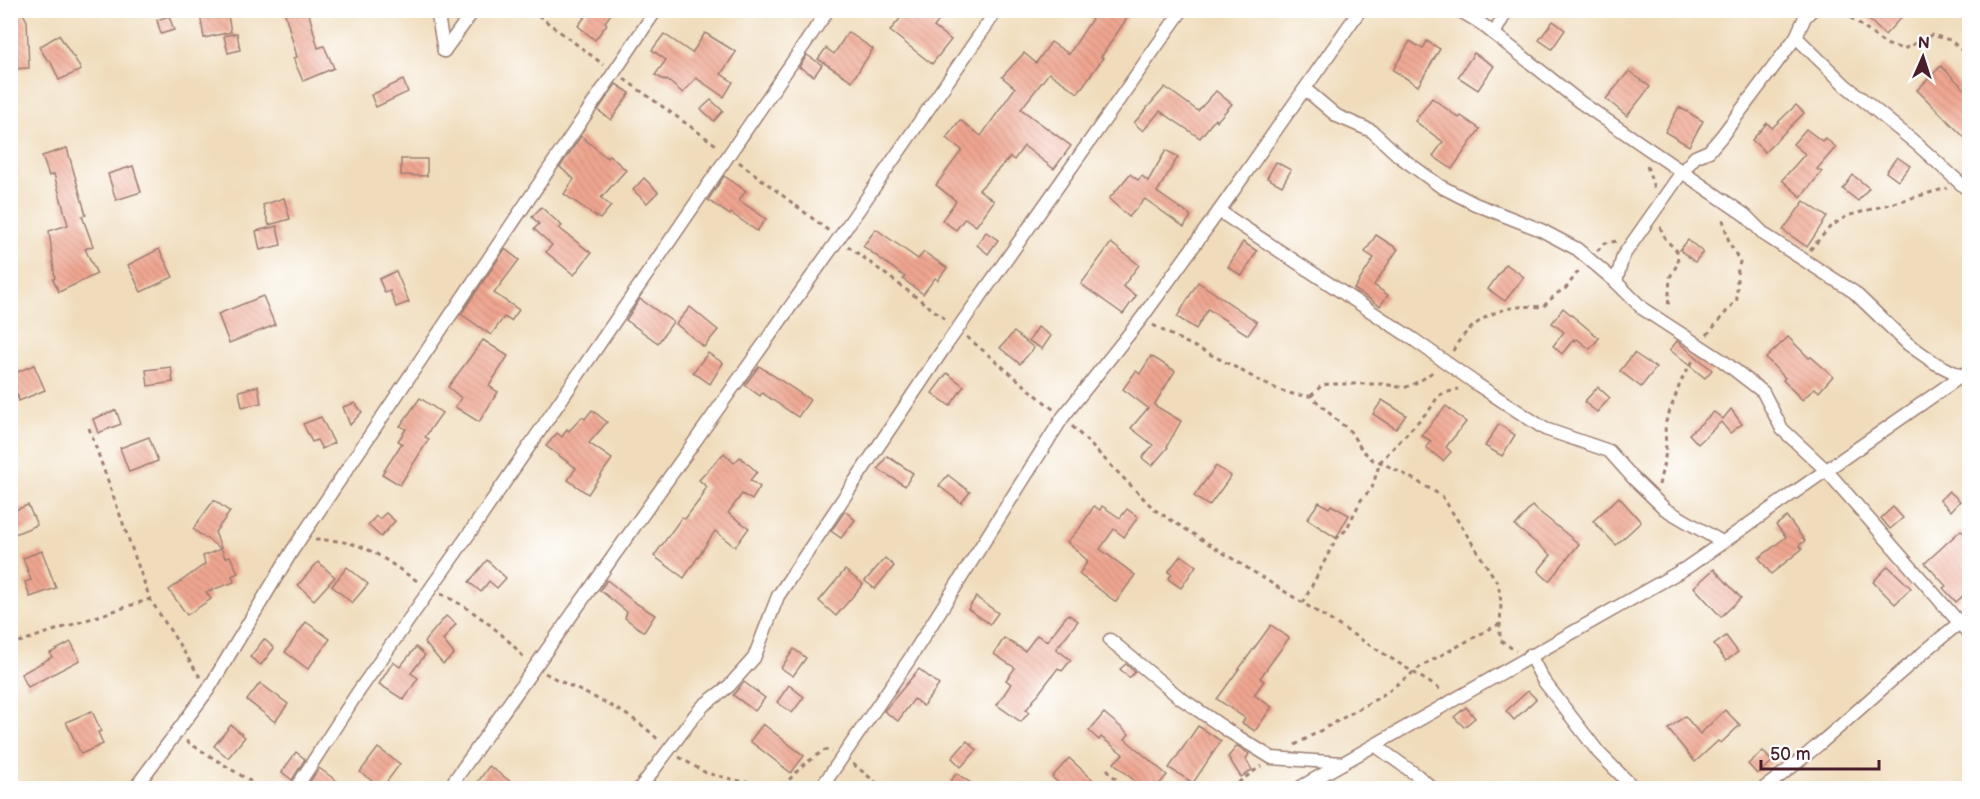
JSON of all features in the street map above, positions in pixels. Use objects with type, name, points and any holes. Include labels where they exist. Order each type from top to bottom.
[{"type":"street","points":[[437,10],[444,51],[474,10]]},
{"type":"street","points":[[135,789],[208,690],[298,542],[656,10]]},
{"type":"street","points":[[296,789],[356,695],[828,10]]},
{"type":"street","points":[[449,789],[997,10]]},
{"type":"street","points":[[640,789],[699,710],[729,686],[754,658],[778,596],[958,329],[1182,10]]},
{"type":"street","points":[[821,789],[909,660],[1063,417],[1141,319],[1359,10]]},
{"type":"street","points":[[1459,10],[1479,21],[1580,102],[1745,215],[1765,235],[1854,292],[1917,350],[1935,363],[1965,373]]},
{"type":"street","points":[[1494,34],[1507,10]]},
{"type":"street","points":[[1616,282],[1623,256],[1682,172],[1695,157],[1709,151],[1796,37],[1805,16],[1812,10]]},
{"type":"street","points":[[1796,37],[1845,85],[1918,145],[1965,188]]},
{"type":"street","points":[[1305,89],[1338,116],[1372,131],[1399,156],[1440,186],[1475,204],[1541,230],[1576,249],[1616,282],[1643,309],[1723,362],[1762,392],[1782,429],[1826,470],[1970,635]]},
{"type":"street","points":[[1219,211],[1545,429],[1609,451],[1665,509],[1722,542]]},
{"type":"street","points":[[1299,789],[1528,656],[1686,568],[1965,373]]},
{"type":"street","points":[[1764,789],[1810,753],[1970,615]]},
{"type":"street","points":[[1110,640],[1179,697],[1272,758],[1344,764]]},
{"type":"street","points":[[1528,656],[1543,680],[1599,753],[1634,789]]},
{"type":"street","points":[[1376,746],[1432,789]]},
{"type":"path","points":[[531,10],[729,154],[958,329],[1063,417],[1155,510],[1455,699]]},
{"type":"path","points":[[1846,10],[1850,16],[1885,44],[1904,49],[1932,35],[1950,40],[1970,57]]},
{"type":"path","points":[[1645,146],[1646,163],[1654,183],[1660,227],[1666,240],[1677,251],[1678,263],[1671,277],[1668,313],[1671,327]]},
{"type":"path","points":[[1803,259],[1830,227],[1847,216],[1864,210],[1884,207],[1904,198],[1965,188]]},
{"type":"path","points":[[1311,396],[1322,385],[1329,384],[1384,384],[1404,388],[1420,381],[1451,354],[1461,336],[1499,311],[1526,306],[1543,307],[1566,288],[1605,243],[1637,237]]},
{"type":"path","points":[[1141,319],[1230,364],[1255,380],[1266,382],[1294,396],[1311,396],[1348,428],[1362,450],[1373,460],[1442,496],[1497,582],[1502,594],[1500,640],[1528,656]]},
{"type":"path","points":[[1303,603],[1332,546],[1346,530],[1361,500],[1372,488],[1380,462],[1430,409],[1439,395],[1453,389],[1478,385]]},
{"type":"path","points":[[89,428],[150,599],[208,690]]},
{"type":"path","points":[[298,542],[338,539],[365,547],[430,589],[453,599],[512,643],[535,667],[621,712],[654,736],[668,751],[706,772],[740,781],[786,783],[803,765],[825,750],[843,756],[883,789]]},
{"type":"path","points":[[10,645],[150,599]]},
{"type":"path","points":[[10,621],[18,643]]},
{"type":"path","points":[[1231,789],[1272,758],[1380,697],[1413,672],[1499,624]]},
{"type":"path","points":[[175,733],[261,789]]},
{"type":"path","points":[[1107,769],[1124,789]]},
{"type":"building","points":[[21,10],[27,21],[29,68],[10,69],[10,42],[12,42],[13,28],[10,24],[10,16]]},
{"type":"building","points":[[227,10],[231,32],[204,38],[200,14]]},
{"type":"building","points":[[284,10],[308,10],[318,48],[324,46],[334,68],[303,81],[293,58],[297,57]]},
{"type":"building","points":[[590,10],[614,10],[595,40],[578,26]]},
{"type":"building","points":[[907,10],[947,10],[934,27],[951,40],[932,64],[890,31]]},
{"type":"building","points":[[1080,10],[1122,10],[1129,15],[1078,93],[1049,73],[1021,109],[1071,146],[1054,169],[1024,146],[1014,160],[1010,157],[979,190],[994,201],[976,226],[965,218],[956,230],[942,220],[956,201],[936,185],[962,150],[946,138],[960,120],[981,136],[1015,88],[1002,77],[1024,53],[1036,63],[1051,42],[1069,54],[1092,19]]},
{"type":"building","points":[[1859,10],[1908,10],[1885,35]]},
{"type":"building","points":[[169,16],[174,30],[161,34],[157,20]]},
{"type":"building","points":[[1553,21],[1565,30],[1552,49],[1539,40]]},
{"type":"building","points":[[848,32],[873,49],[852,81],[818,59],[826,48],[834,54]]},
{"type":"building","points":[[237,33],[240,50],[228,53],[224,36]]},
{"type":"building","points":[[705,33],[736,52],[721,74],[733,82],[724,97],[696,78],[683,93],[667,80],[655,75],[666,60],[652,50],[664,34],[692,53]]},
{"type":"building","points":[[59,35],[81,70],[59,80],[50,60],[48,61],[39,47]]},
{"type":"building","points":[[1410,41],[1423,49],[1427,41],[1440,49],[1418,86],[1393,70]]},
{"type":"building","points":[[1474,53],[1494,66],[1478,90],[1458,77]]},
{"type":"building","points":[[807,55],[822,65],[814,76],[799,67]]},
{"type":"building","points":[[1941,66],[1970,94],[1970,143],[1917,90]]},
{"type":"building","points":[[1629,71],[1650,87],[1627,116],[1606,99]]},
{"type":"building","points":[[403,80],[408,92],[376,107],[371,95]]},
{"type":"building","points":[[616,84],[630,93],[611,120],[598,110]]},
{"type":"building","points":[[1165,87],[1198,111],[1216,91],[1232,104],[1217,121],[1215,119],[1200,138],[1160,111],[1143,131],[1134,123]]},
{"type":"building","points":[[1432,98],[1459,118],[1461,116],[1480,129],[1452,169],[1433,156],[1443,142],[1415,121]]},
{"type":"building","points":[[711,100],[723,111],[714,121],[701,109]]},
{"type":"building","points":[[1796,105],[1804,113],[1765,152],[1752,140],[1767,123],[1772,128]]},
{"type":"building","points":[[1679,107],[1703,121],[1689,146],[1665,132]]},
{"type":"building","points":[[1806,129],[1822,141],[1825,138],[1836,147],[1817,169],[1822,172],[1801,197],[1782,180],[1805,154],[1793,144]]},
{"type":"building","points":[[581,136],[607,158],[609,155],[626,170],[601,198],[611,206],[600,219],[564,194],[574,179],[560,167]]},
{"type":"building","points":[[67,148],[86,215],[82,216],[93,246],[85,249],[97,274],[59,292],[53,279],[55,278],[49,231],[68,225],[54,174],[49,176],[42,156]]},
{"type":"building","points":[[1166,150],[1178,157],[1157,192],[1191,216],[1184,227],[1145,199],[1129,217],[1109,199],[1130,174],[1138,180],[1142,176],[1148,181]]},
{"type":"building","points":[[1897,157],[1910,166],[1898,181],[1886,172]]},
{"type":"building","points":[[401,159],[427,159],[427,176],[401,175]]},
{"type":"building","points":[[1276,162],[1291,170],[1282,186],[1267,178]]},
{"type":"building","points":[[133,166],[141,192],[116,200],[108,174]]},
{"type":"building","points":[[1853,175],[1869,188],[1858,201],[1843,189]]},
{"type":"building","points":[[724,176],[746,191],[739,200],[766,219],[757,231],[708,200]]},
{"type":"building","points":[[644,178],[658,192],[647,203],[633,190]]},
{"type":"building","points":[[284,198],[290,219],[269,225],[263,205]]},
{"type":"building","points":[[1804,201],[1827,217],[1807,247],[1783,230]]},
{"type":"building","points":[[541,207],[562,226],[559,228],[591,253],[574,275],[546,252],[552,245],[534,229],[539,224],[532,217]]},
{"type":"building","points":[[277,226],[281,245],[260,250],[256,231]]},
{"type":"building","points":[[876,229],[918,259],[924,252],[947,268],[938,280],[935,278],[923,294],[903,279],[905,277],[863,246]]},
{"type":"building","points":[[986,232],[998,240],[988,254],[977,245]]},
{"type":"building","points":[[1376,235],[1398,249],[1374,285],[1388,295],[1380,306],[1354,289],[1374,258],[1365,252]]},
{"type":"building","points":[[1688,240],[1703,252],[1695,262],[1680,250]]},
{"type":"building","points":[[1243,242],[1257,251],[1242,276],[1228,267]]},
{"type":"building","points":[[1111,243],[1139,265],[1123,286],[1136,296],[1123,314],[1081,284]]},
{"type":"building","points":[[159,249],[173,277],[141,292],[128,265]]},
{"type":"building","points":[[505,249],[519,260],[494,293],[519,310],[511,321],[504,317],[491,335],[461,314]]},
{"type":"building","points":[[1506,264],[1524,277],[1505,301],[1488,289]]},
{"type":"building","points":[[396,271],[409,302],[396,307],[390,291],[385,293],[379,279]]},
{"type":"building","points":[[1198,282],[1257,322],[1248,335],[1208,309],[1196,329],[1177,317]]},
{"type":"building","points":[[263,296],[275,325],[229,343],[218,314]]},
{"type":"building","points":[[640,299],[673,322],[658,343],[626,320]]},
{"type":"building","points":[[690,307],[718,330],[704,347],[676,324]]},
{"type":"building","points":[[1563,308],[1599,338],[1590,349],[1577,339],[1575,341],[1574,339],[1562,354],[1553,346],[1564,332],[1552,323]]},
{"type":"building","points":[[1038,327],[1051,336],[1042,349],[1029,341]]},
{"type":"building","points":[[1014,332],[1034,348],[1020,364],[1000,348]]},
{"type":"building","points":[[1788,337],[1809,358],[1811,357],[1833,376],[1819,392],[1815,388],[1802,400],[1766,358]]},
{"type":"building","points":[[483,340],[508,356],[489,386],[498,392],[479,422],[455,407],[461,398],[448,387]]},
{"type":"building","points":[[1677,341],[1712,370],[1705,378],[1670,350]]},
{"type":"building","points":[[708,353],[723,363],[710,384],[693,372]]},
{"type":"building","points":[[1634,353],[1656,368],[1641,387],[1620,371]]},
{"type":"building","points":[[1151,356],[1175,371],[1154,405],[1181,421],[1168,447],[1152,466],[1142,458],[1153,445],[1131,428],[1148,408],[1123,389],[1136,371],[1140,374]]},
{"type":"building","points":[[34,365],[45,390],[19,401],[17,394],[10,396],[10,375]]},
{"type":"building","points":[[759,366],[810,400],[798,417],[762,393],[760,396],[745,385]]},
{"type":"building","points":[[171,367],[173,382],[148,386],[146,370]]},
{"type":"building","points":[[947,373],[964,386],[950,406],[932,393]]},
{"type":"building","points":[[258,386],[261,403],[242,407],[239,391]]},
{"type":"building","points":[[1598,387],[1610,398],[1597,412],[1584,402]]},
{"type":"building","points":[[420,398],[442,413],[425,437],[429,439],[400,485],[382,474],[402,443],[398,441],[406,429],[400,426]]},
{"type":"building","points":[[1382,400],[1406,415],[1396,429],[1373,414]]},
{"type":"building","points":[[355,403],[362,412],[350,425],[343,407]]},
{"type":"building","points":[[1446,406],[1466,422],[1446,447],[1451,452],[1443,461],[1426,447],[1431,441],[1421,435]]},
{"type":"building","points":[[1731,409],[1742,424],[1730,433],[1721,422],[1698,444],[1689,434],[1714,412],[1723,419]]},
{"type":"building","points":[[116,410],[121,424],[98,433],[93,419]]},
{"type":"building","points":[[592,410],[607,422],[589,443],[612,459],[588,494],[568,480],[576,468],[546,446],[557,433],[562,437],[567,429],[569,431],[582,417],[585,419]]},
{"type":"building","points":[[321,417],[334,443],[322,449],[317,440],[312,442],[303,424]]},
{"type":"building","points":[[1499,424],[1515,435],[1502,456],[1485,446]]},
{"type":"building","points":[[149,437],[158,461],[129,472],[120,448]]},
{"type":"building","points":[[724,453],[734,463],[740,457],[757,472],[750,480],[760,487],[752,500],[742,494],[728,513],[749,528],[735,547],[715,531],[684,578],[654,556],[682,517],[685,519],[704,494],[707,487],[699,480]]},
{"type":"building","points":[[887,456],[913,473],[905,486],[878,469]]},
{"type":"building","points":[[1216,466],[1231,476],[1209,506],[1194,496]]},
{"type":"building","points":[[948,475],[970,492],[961,503],[939,486]]},
{"type":"building","points":[[1949,491],[1960,501],[1951,511],[1940,500]]},
{"type":"building","points":[[1619,497],[1641,522],[1616,545],[1593,521]]},
{"type":"building","points":[[214,500],[230,512],[215,532],[225,558],[230,556],[238,573],[232,576],[234,582],[206,592],[211,599],[187,615],[169,590],[205,564],[203,556],[221,549],[193,529]]},
{"type":"building","points":[[1319,502],[1329,508],[1331,505],[1349,515],[1336,538],[1307,519]]},
{"type":"building","points":[[28,505],[37,525],[10,536],[10,512]]},
{"type":"building","points":[[1094,506],[1100,510],[1102,506],[1120,518],[1127,509],[1138,517],[1124,537],[1114,529],[1100,549],[1135,575],[1116,602],[1079,574],[1088,561],[1067,542],[1079,529]]},
{"type":"building","points":[[1532,506],[1579,544],[1549,581],[1538,571],[1551,555],[1515,526]]},
{"type":"building","points":[[1893,507],[1903,518],[1890,529],[1881,518]]},
{"type":"building","points":[[845,511],[855,520],[841,538],[831,531]]},
{"type":"building","points":[[386,513],[395,521],[381,537],[368,525],[376,516],[379,519]]},
{"type":"building","points":[[1787,517],[1805,541],[1799,545],[1802,549],[1771,574],[1759,558],[1786,537],[1776,525]]},
{"type":"building","points":[[1961,530],[1970,539],[1970,590],[1956,602],[1943,588],[1946,586],[1925,563]]},
{"type":"building","points":[[42,551],[56,588],[30,597],[25,582],[31,580],[23,558]]},
{"type":"building","points":[[1181,555],[1196,566],[1181,588],[1168,579],[1172,574],[1168,572]]},
{"type":"building","points":[[885,558],[894,566],[875,589],[865,581]]},
{"type":"building","points":[[487,560],[506,578],[497,588],[489,581],[481,592],[469,582]]},
{"type":"building","points":[[318,562],[335,577],[314,600],[298,585]]},
{"type":"building","points":[[1888,566],[1911,588],[1895,604],[1873,582]]},
{"type":"building","points":[[347,567],[368,584],[352,603],[332,586]]},
{"type":"building","points":[[1714,569],[1741,598],[1721,617],[1694,587]]},
{"type":"building","points":[[845,570],[863,584],[836,616],[819,601]]},
{"type":"building","points":[[607,580],[634,602],[655,615],[644,632],[625,618],[627,612],[600,590]]},
{"type":"building","points":[[976,597],[998,613],[990,624],[968,609]]},
{"type":"building","points":[[1068,614],[1078,621],[1056,649],[1071,660],[1062,671],[1058,668],[1026,710],[1029,712],[1021,722],[997,705],[1011,684],[1006,680],[1015,668],[994,654],[1004,638],[1025,651],[1037,635],[1047,641]]},
{"type":"building","points":[[446,616],[456,624],[443,640],[454,654],[443,664],[424,642]]},
{"type":"building","points":[[306,622],[330,639],[308,669],[285,652]]},
{"type":"building","points":[[1271,625],[1289,638],[1260,678],[1264,681],[1254,695],[1272,707],[1255,731],[1242,723],[1245,718],[1217,699]]},
{"type":"building","points":[[1726,636],[1738,652],[1726,661],[1714,645]]},
{"type":"building","points":[[264,639],[274,648],[261,665],[250,657]]},
{"type":"building","points":[[71,642],[80,660],[28,687],[21,674],[52,657],[50,653]]},
{"type":"building","points":[[416,647],[425,655],[411,673],[418,678],[404,700],[379,684],[393,662],[400,667]]},
{"type":"building","points":[[794,649],[806,658],[793,676],[781,668]]},
{"type":"building","points":[[1126,664],[1135,672],[1129,678],[1120,669]]},
{"type":"building","points":[[919,669],[939,685],[923,706],[914,699],[898,721],[884,711]]},
{"type":"building","points":[[744,682],[765,698],[755,711],[733,695]]},
{"type":"building","points":[[260,683],[288,704],[275,722],[247,700]]},
{"type":"building","points":[[789,685],[804,697],[792,713],[777,702]]},
{"type":"building","points":[[1528,691],[1536,699],[1514,720],[1506,711]]},
{"type":"building","points":[[1466,707],[1475,718],[1464,727],[1454,717]]},
{"type":"building","points":[[1725,710],[1740,725],[1721,743],[1718,741],[1695,762],[1668,729],[1685,716],[1700,734]]},
{"type":"building","points":[[92,711],[101,731],[98,732],[103,744],[81,754],[66,722]]},
{"type":"building","points":[[1104,713],[1129,734],[1125,739],[1167,775],[1155,789],[1144,789],[1114,763],[1123,754],[1101,737],[1099,740],[1089,731]]},
{"type":"building","points":[[763,724],[804,756],[791,773],[750,741]]},
{"type":"building","points":[[231,725],[245,737],[228,758],[214,746]]},
{"type":"building","points":[[1198,726],[1221,741],[1193,783],[1169,768]]},
{"type":"building","points":[[967,741],[977,750],[961,767],[952,758]]},
{"type":"building","points":[[1237,746],[1249,754],[1246,759],[1252,770],[1241,777],[1228,757]]},
{"type":"building","points":[[378,748],[400,764],[382,788],[360,772]]},
{"type":"building","points":[[1763,751],[1772,762],[1757,774],[1748,764]]},
{"type":"building","points":[[296,752],[305,759],[292,780],[282,772]]},
{"type":"building","points":[[1069,758],[1103,789],[1065,789],[1052,777]]},
{"type":"building","points":[[489,766],[521,789],[473,789]]},
{"type":"building","points":[[319,768],[348,789],[305,789]]},
{"type":"building","points":[[956,773],[980,789],[946,789]]}]
